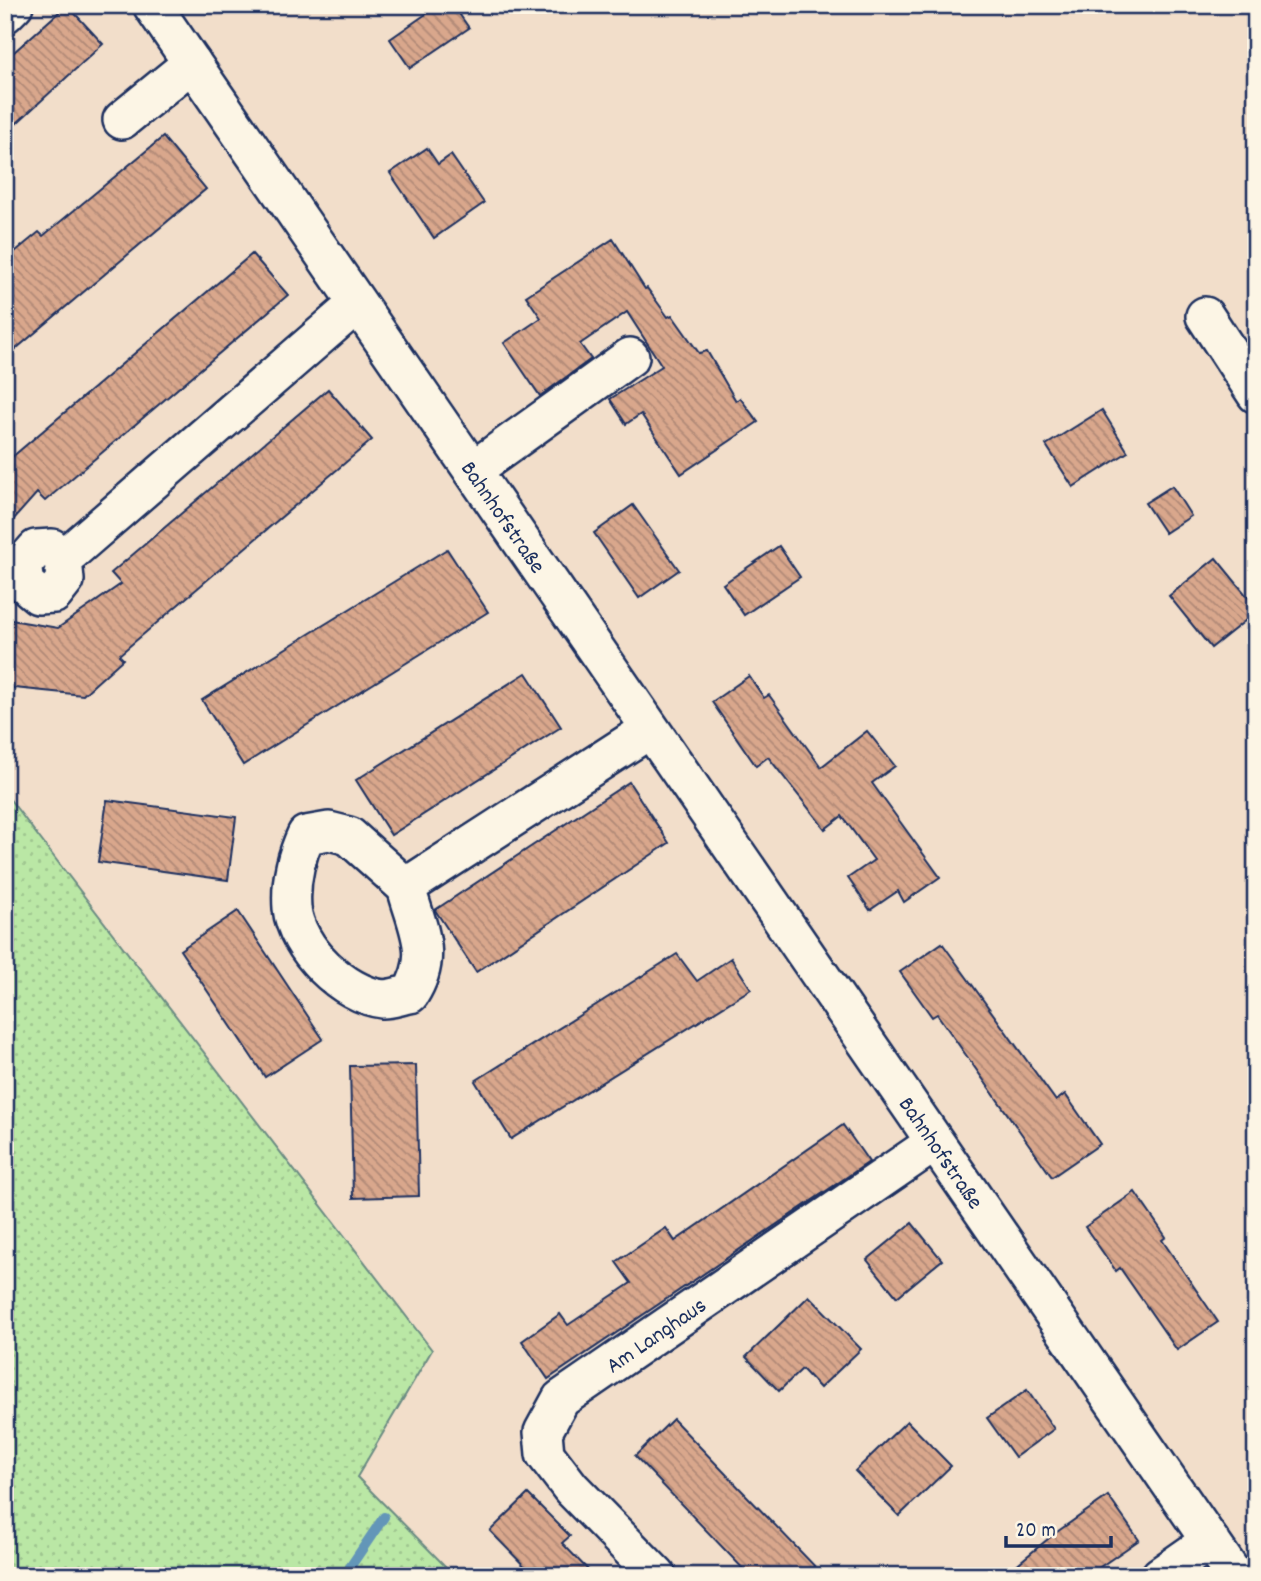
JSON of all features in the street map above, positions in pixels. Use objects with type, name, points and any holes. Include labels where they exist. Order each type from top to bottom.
[{"type":"street","points":[[5,13],[14,5]]},
{"type":"street","name":"Bahnhofstraße","points":[[152,5],[1234,1576]]},
{"type":"street","points":[[122,120],[192,63]]},
{"type":"street","points":[[63,559],[357,304]]},
{"type":"street","points":[[1205,316],[1256,394]]},
{"type":"street","points":[[472,470],[630,357]]},
{"type":"street","points":[[405,887],[649,730]]},
{"type":"street","points":[[329,831],[349,836],[405,887],[424,956],[422,976],[410,994],[385,999],[359,992],[328,972],[307,945],[292,911],[293,863],[306,835],[329,831]]},
{"type":"street","name":"Am Langhaus","points":[[657,1576],[572,1488],[545,1454],[543,1432],[561,1399],[934,1143]]},
{"type":"street","points":[[1160,1576],[1210,1541]]},
{"type":"green space","points":[[5,793],[432,1350],[357,1477],[455,1576],[5,1576]]},
{"type":"building","points":[[67,5],[103,44],[5,134],[5,60]]},
{"type":"building","points":[[439,5],[453,5],[469,28],[410,68],[390,39]]},
{"type":"building","points":[[163,137],[206,189],[5,358],[5,260],[39,232],[43,236]]},
{"type":"building","points":[[427,148],[438,164],[451,155],[484,203],[434,238],[390,173]]},
{"type":"building","points":[[613,239],[645,289],[647,288],[668,317],[672,315],[699,353],[707,351],[736,401],[740,398],[758,422],[681,474],[641,414],[626,424],[610,399],[662,366],[627,312],[580,344],[591,359],[540,396],[504,343],[541,318],[526,296]]},
{"type":"building","points":[[252,254],[288,295],[45,501],[37,493],[5,529],[5,463]]},
{"type":"building","points":[[328,389],[372,440],[119,655],[123,659],[83,695],[5,687],[5,619],[58,628],[121,584],[111,573]]},
{"type":"building","points":[[1102,410],[1128,452],[1073,487],[1046,445]]},
{"type":"building","points":[[1172,486],[1191,516],[1165,533],[1145,503]]},
{"type":"building","points":[[633,505],[679,570],[639,598],[594,533]]},
{"type":"building","points":[[779,546],[800,577],[744,615],[723,584]]},
{"type":"building","points":[[447,549],[488,612],[243,765],[202,700]]},
{"type":"building","points":[[1216,558],[1256,607],[1256,612],[1211,648],[1169,596]]},
{"type":"building","points":[[526,673],[561,727],[391,835],[356,780]]},
{"type":"building","points":[[749,676],[764,698],[769,695],[821,767],[867,731],[895,766],[872,783],[940,877],[904,902],[898,891],[870,910],[848,878],[874,860],[842,816],[825,829],[768,757],[756,766],[712,702]]},
{"type":"building","points":[[629,782],[669,843],[476,972],[435,910]]},
{"type":"building","points":[[107,800],[236,817],[228,880],[98,862]]},
{"type":"building","points":[[238,911],[323,1039],[265,1077],[180,950]]},
{"type":"building","points":[[942,943],[1056,1101],[1065,1094],[1100,1144],[1052,1177],[937,1014],[932,1017],[900,972]]},
{"type":"building","points":[[677,954],[697,981],[731,958],[751,989],[511,1139],[475,1081]]},
{"type":"building","points":[[416,1065],[419,1196],[353,1198],[350,1066]]},
{"type":"building","points":[[843,1125],[869,1162],[548,1379],[522,1341],[560,1314],[568,1325],[631,1283],[616,1262],[666,1228],[675,1241]]},
{"type":"building","points":[[1135,1192],[1166,1237],[1162,1240],[1218,1322],[1177,1350],[1120,1268],[1116,1271],[1085,1227]]},
{"type":"building","points":[[912,1223],[942,1260],[897,1297],[867,1260]]},
{"type":"building","points":[[809,1296],[861,1349],[820,1388],[802,1369],[779,1391],[746,1357]]},
{"type":"building","points":[[1027,1390],[1054,1429],[1015,1457],[987,1418]]},
{"type":"building","points":[[673,1419],[824,1576],[750,1576],[635,1456]]},
{"type":"building","points":[[907,1421],[951,1466],[899,1516],[855,1471]]},
{"type":"building","points":[[528,1494],[570,1536],[562,1543],[594,1576],[534,1576],[490,1531]]},
{"type":"building","points":[[1108,1496],[1139,1540],[1087,1576],[1003,1576],[1054,1534]]},
{"type":"waterway","points":[[344,1576],[384,1517]]}]
